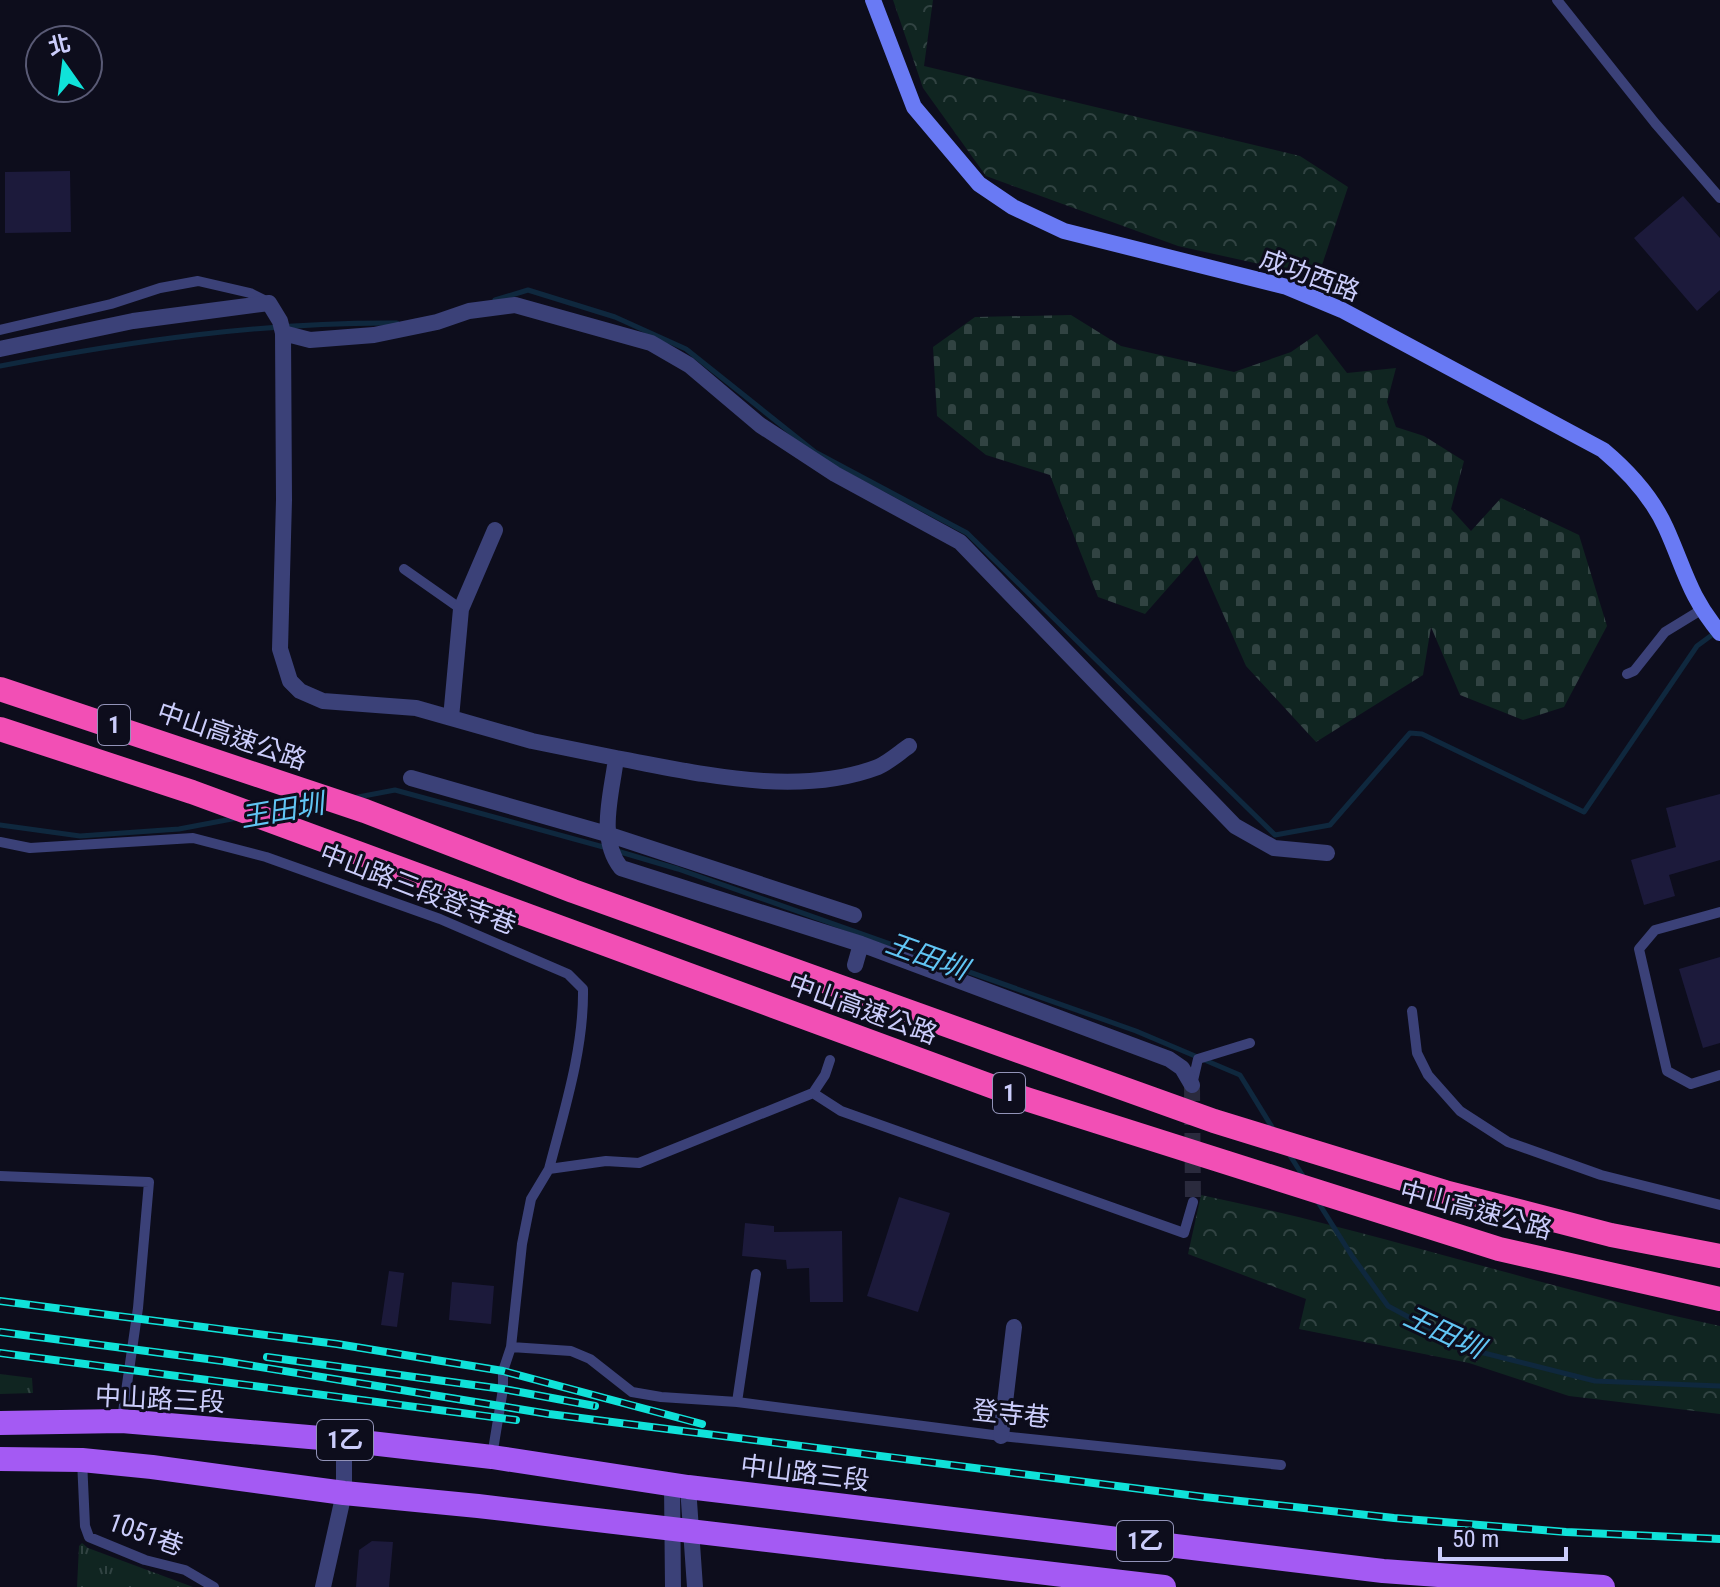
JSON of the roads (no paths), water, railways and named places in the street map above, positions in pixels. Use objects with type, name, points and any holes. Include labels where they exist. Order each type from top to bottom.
[{"type":"highway","name":"中山高速公路","points":[[0,689],[365,811],[573,891],[1214,1121],[1445,1192],[1611,1235],[1720,1256]]},
{"type":"highway","name":"中山高速公路","points":[[0,729],[192,792],[1026,1099],[1499,1249],[1720,1299]]},
{"type":"main road","name":"中山路三段","points":[[0,1423],[122,1421],[344,1440],[492,1457],[680,1486],[1383,1571],[1603,1587]]},
{"type":"main road","name":"1乙","points":[[0,1459],[82,1460],[152,1467],[344,1493],[1164,1587]]},
{"type":"street","name":"成功西路","points":[[873,0],[914,107],[979,184],[1013,207],[1064,231],[1287,287],[1342,310],[1603,450],[1629,472],[1665,525],[1690,590],[1701,610],[1720,633]]},
{"type":"street","points":[[0,349],[133,321],[269,303],[281,327],[284,500],[280,649],[290,681],[300,691],[323,701],[416,708],[532,741],[729,779],[792,782],[842,776],[880,766],[909,746]]},
{"type":"street","points":[[281,327],[310,340],[374,335],[437,322],[469,311],[515,305],[651,343],[689,365],[760,425],[835,474],[960,542],[1235,826],[1274,848],[1327,853]]},
{"type":"street","points":[[451,718],[461,609],[495,530]]},
{"type":"street","points":[[616,758],[607,834],[612,858],[621,868],[861,944],[1169,1059],[1182,1068],[1192,1085]]},
{"type":"street","points":[[411,778],[607,834],[854,915]]},
{"type":"street","points":[[855,965],[861,944]]},
{"type":"street","points":[[1001,1436],[1014,1327]]},
{"type":"street","points":[[323,1587],[344,1493],[344,1440]]},
{"type":"street","points":[[680,1486],[682,1531],[695,1587]]},
{"type":"street","points":[[673,1587],[682,1531]]},
{"type":"lane","points":[[1557,0],[1655,123],[1720,198]]},
{"type":"lane","points":[[0,330],[198,281],[250,293],[269,303]]},
{"type":"lane","points":[[404,569],[461,609]]},
{"type":"lane","points":[[1627,674],[1634,671],[1665,632],[1701,610]]},
{"type":"lane","name":"中山路三段登寺巷","points":[[0,842],[30,848],[193,838],[266,857],[440,919],[568,974],[583,989],[583,1014],[568,1091],[549,1169],[531,1199],[522,1244],[511,1347],[503,1371],[492,1457]]},
{"type":"lane","points":[[1720,912],[1655,930],[1639,949],[1667,1071],[1691,1084],[1720,1075]]},
{"type":"lane","points":[[1412,1011],[1417,1053],[1428,1075],[1460,1111],[1508,1142],[1601,1175],[1720,1205]]},
{"type":"lane","points":[[1192,1085],[1198,1059],[1250,1043]]},
{"type":"lane","points":[[549,1169],[606,1161],[639,1163],[813,1093],[825,1075],[830,1060]]},
{"type":"lane","points":[[813,1093],[841,1111],[1184,1233],[1193,1202]]},
{"type":"lane","points":[[0,1176],[149,1182],[138,1308],[122,1421]]},
{"type":"lane","points":[[737,1402],[756,1274]]},
{"type":"lane","name":"登寺巷","points":[[511,1347],[571,1351],[590,1359],[632,1392],[661,1397],[737,1402],[1001,1436],[1281,1465]]},
{"type":"lane","name":"1051巷","points":[[82,1460],[85,1526],[89,1537],[145,1560],[185,1570],[214,1587]]},
{"type":"waterway","points":[[495,300],[528,290],[615,317],[686,349],[815,452],[967,533],[1275,835],[1330,825],[1410,733],[1422,734],[1584,812],[1697,646],[1716,632]]},
{"type":"waterway","points":[[0,366],[197,335],[297,326],[397,323]]},
{"type":"waterway","name":"王田圳","points":[[353,798],[395,790],[607,848]]},
{"type":"waterway","name":"王田圳","points":[[275,812],[316,804]]},
{"type":"waterway","name":"王田圳","points":[[0,825],[80,836],[179,829],[237,818]]},
{"type":"waterway","name":"王田圳","points":[[617,851],[678,869],[1136,1031],[1240,1075],[1275,1132]]},
{"type":"waterway","name":"王田圳","points":[[1289,1154],[1303,1176]]},
{"type":"waterway","name":"王田圳","points":[[1318,1202],[1388,1306],[1468,1349],[1595,1381],[1720,1386]]},
{"type":"tunnel","points":[[1192,1085],[1193,1202]]},
{"type":"railway","points":[[0,1301],[337,1344],[503,1371],[702,1424]]},
{"type":"railway","points":[[0,1332],[223,1361],[549,1414],[1204,1497],[1394,1518],[1566,1532],[1720,1539]]},
{"type":"railway","points":[[0,1353],[516,1420]]},
{"type":"railway","points":[[267,1357],[503,1389],[595,1406]]}]
